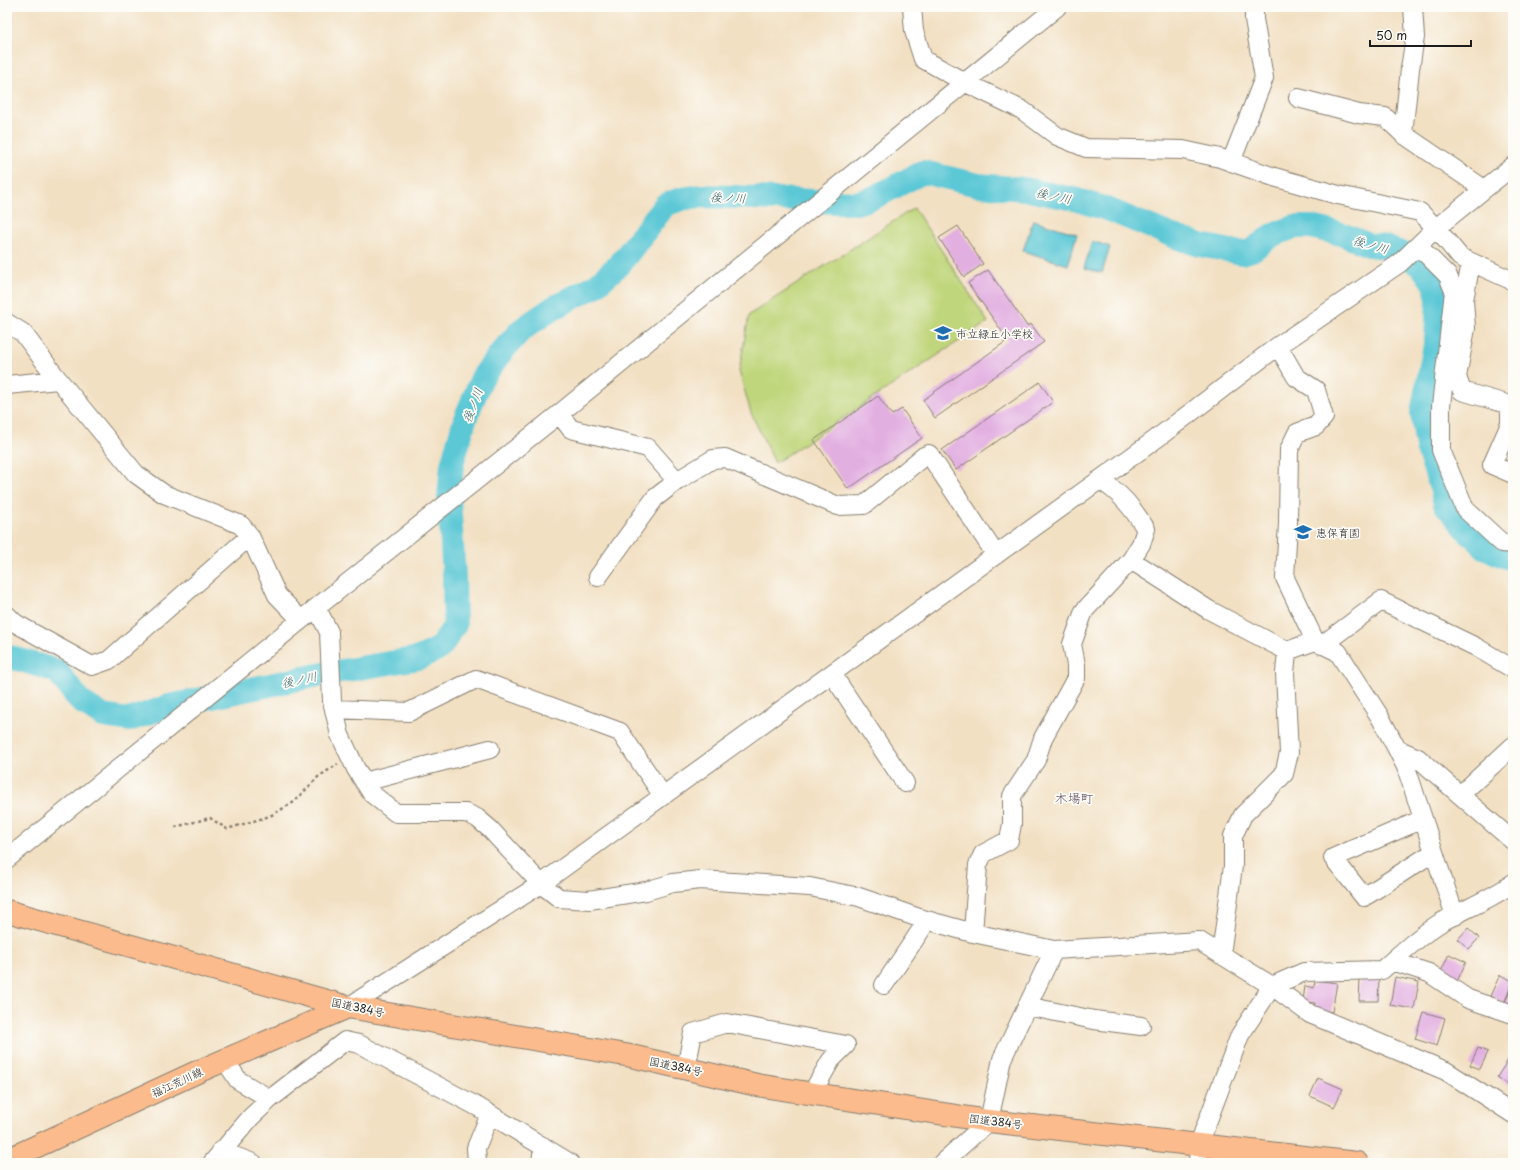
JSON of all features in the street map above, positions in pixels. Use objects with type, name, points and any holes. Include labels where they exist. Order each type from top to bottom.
[{"type":"main road","name":"国道384号","points":[[7,911],[348,1007],[631,1056],[757,1085],[1198,1154],[1357,1163]]},
{"type":"main road","name":"福江荒川線","points":[[7,1160],[225,1060],[348,1007]]},
{"type":"street","points":[[912,7],[914,31],[923,59],[964,82],[1022,110],[1057,136],[1086,148],[1183,150],[1220,158],[1274,177],[1338,195],[1420,212],[1436,228],[1460,257],[1513,281]]},
{"type":"street","points":[[7,859],[301,620],[559,414],[1057,7]]},
{"type":"street","points":[[1231,162],[1264,78],[1254,19],[1254,7]]},
{"type":"street","points":[[1404,134],[1410,69],[1415,37],[1413,7]]},
{"type":"street","points":[[1298,98],[1360,114],[1385,117],[1404,134],[1484,189]]},
{"type":"street","points":[[348,1007],[541,884],[663,796],[996,554],[1156,440],[1278,346],[1400,263],[1436,228],[1513,166]]},
{"type":"street","points":[[1418,246],[1448,276],[1454,291],[1441,406],[1441,450],[1465,509],[1502,543],[1513,544]]},
{"type":"street","points":[[1471,262],[1464,300],[1466,328],[1457,377],[1462,391],[1510,405],[1510,424],[1492,465],[1513,474]]},
{"type":"street","points":[[7,323],[22,333],[58,380],[136,474],[164,494],[241,525],[250,536],[277,595],[301,620]]},
{"type":"street","points":[[1278,346],[1296,377],[1316,390],[1324,418],[1316,426],[1297,433],[1288,450],[1288,523],[1284,578],[1319,643],[1338,652],[1380,717],[1397,749],[1406,767],[1455,916]]},
{"type":"street","points":[[7,385],[58,380]]},
{"type":"street","points":[[559,414],[571,429],[648,448],[677,481]]},
{"type":"street","points":[[598,576],[655,498],[677,481],[713,459],[725,458],[838,506],[864,504],[924,456],[929,454],[996,554]]},
{"type":"street","points":[[973,933],[978,865],[984,854],[1009,840],[1012,824],[1012,796],[1036,760],[1043,738],[1076,678],[1076,665],[1072,644],[1084,611],[1131,560],[1141,544],[1146,529],[1131,506],[1110,486],[1099,480]]},
{"type":"street","points":[[10,621],[92,666],[109,660],[250,536]]},
{"type":"street","points":[[1131,560],[1209,610],[1287,651],[1319,643],[1381,601],[1476,647],[1513,669]]},
{"type":"street","points":[[316,609],[329,632],[332,702],[340,735],[364,782],[372,794],[396,813],[466,813],[477,818],[490,829],[541,884],[559,898],[589,900],[646,891],[673,883],[700,880],[810,887],[859,897],[927,921],[973,933],[1054,950],[1199,941],[1272,986],[1310,1014],[1446,1071],[1513,1114]]},
{"type":"street","points":[[1221,955],[1233,866],[1233,836],[1243,815],[1284,774],[1289,753],[1286,673],[1287,651]]},
{"type":"street","points":[[832,674],[905,783]]},
{"type":"street","points":[[334,709],[409,712],[476,680],[620,732],[663,796]]},
{"type":"street","points":[[1460,795],[1513,746]]},
{"type":"street","points":[[364,782],[490,749]]},
{"type":"street","points":[[1397,749],[1418,758],[1513,841]]},
{"type":"street","points":[[1423,819],[1333,858],[1364,897],[1434,852]]},
{"type":"street","points":[[1198,1154],[1240,1035],[1272,986],[1304,972],[1382,970],[1439,924],[1499,893],[1513,883]]},
{"type":"street","points":[[884,985],[927,921]]},
{"type":"street","points":[[942,1163],[989,1121],[1002,1059],[1054,950]]},
{"type":"street","points":[[1392,961],[1429,973],[1468,998],[1513,1014]]},
{"type":"street","points":[[1027,1006],[1094,1020],[1141,1026]]},
{"type":"street","points":[[686,1068],[693,1033],[727,1023],[846,1045],[831,1060],[812,1093]]},
{"type":"street","points":[[217,1157],[250,1117],[270,1099],[345,1041],[359,1044],[490,1114],[542,1155],[570,1163]]},
{"type":"street","points":[[225,1060],[238,1080],[270,1099]]},
{"type":"street","points":[[477,1163],[476,1148],[490,1114]]},
{"type":"street","points":[[217,1157],[253,1163]]},
{"type":"path","points":[[175,827],[210,818],[227,829],[270,816],[294,802],[318,777],[350,756]]},
{"type":"green space","points":[[914,208],[988,322],[775,463],[751,413],[739,371],[749,315]]},
{"type":"water","points":[[1033,220],[1077,234],[1068,265],[1023,251]]},
{"type":"water","points":[[1092,241],[1110,247],[1102,273],[1084,268]]},
{"type":"building","points":[[958,226],[983,264],[964,277],[939,238]]},
{"type":"building","points":[[988,270],[1027,326],[1031,324],[1044,342],[935,418],[923,400],[1008,340],[968,283]]},
{"type":"building","points":[[1040,382],[1053,402],[956,470],[942,450]]},
{"type":"building","points":[[878,396],[892,415],[902,409],[922,438],[848,489],[814,440]]},
{"type":"building","points":[[1468,928],[1479,938],[1469,949],[1458,939]]},
{"type":"building","points":[[1449,954],[1466,962],[1455,986],[1438,978]]},
{"type":"building","points":[[1500,975],[1513,981],[1504,1003],[1490,996]]},
{"type":"building","points":[[1395,977],[1419,982],[1414,1009],[1390,1005]]},
{"type":"building","points":[[1360,978],[1379,979],[1378,1001],[1359,1001]]},
{"type":"building","points":[[1315,980],[1337,983],[1332,1012],[1314,1009],[1315,1003],[1303,1001],[1305,986],[1314,988]]},
{"type":"building","points":[[1513,983],[1513,1011],[1503,1007]]},
{"type":"building","points":[[1423,1012],[1445,1018],[1437,1046],[1415,1039]]},
{"type":"building","points":[[1478,1048],[1488,1052],[1480,1069],[1470,1065]]},
{"type":"building","points":[[1508,1060],[1513,1063],[1513,1087],[1497,1077]]},
{"type":"building","points":[[1318,1078],[1343,1089],[1334,1107],[1310,1096]]},
{"type":"waterway","name":"後ノ川","points":[[7,656],[57,671],[80,701],[103,716],[129,720],[169,706],[318,675],[419,658],[440,648],[455,625],[454,576],[449,498],[452,465],[465,419],[482,378],[499,355],[521,330],[553,308],[595,286],[620,264],[665,205],[681,199],[700,196],[856,203],[873,198],[923,172],[978,185],[1024,189],[1074,199],[1107,209],[1173,236],[1200,245],[1242,253],[1252,250],[1273,235],[1294,227],[1311,227],[1341,234],[1369,245],[1385,247],[1406,255],[1421,266],[1435,285],[1438,300],[1436,340],[1422,413],[1427,447],[1441,487],[1445,504],[1468,531],[1486,548],[1513,559]]},
{"type":"place","name":"市立緑丘小学校","points":[[943,333]]},
{"type":"place","name":"恵保育園","points":[[1303,532]]},
{"type":"district","name":"木場町","points":[[1074,797]]}]
